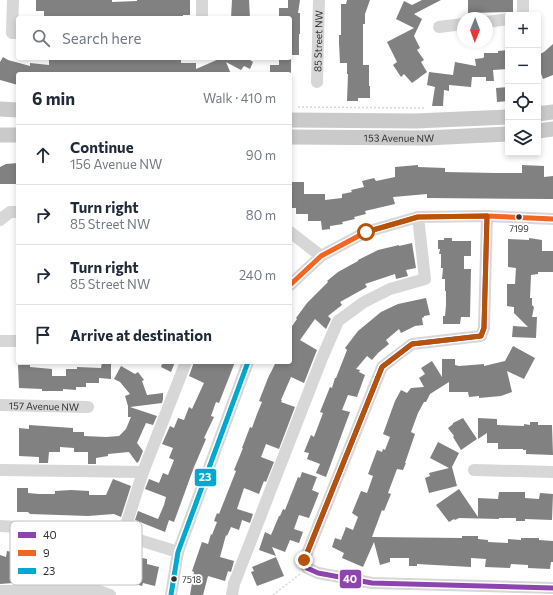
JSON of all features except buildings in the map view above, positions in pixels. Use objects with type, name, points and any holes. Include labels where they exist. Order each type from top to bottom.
[{"type":"main road","points":[[0,109],[16,110]]},
{"type":"main road","points":[[541,114],[553,112]]},
{"type":"main road","name":"153 Avenue NW","points":[[294,113],[415,121],[505,116]]},
{"type":"main road","points":[[0,117],[16,117]]},
{"type":"main road","points":[[541,131],[553,129]]},
{"type":"main road","name":"153 Avenue NW","points":[[292,137],[426,138],[505,134]]},
{"type":"street","points":[[13,0],[15,33]]},
{"type":"street","points":[[202,0],[202,16]]},
{"type":"street","name":"85 Street NW","points":[[317,82],[319,0]]},
{"type":"street","points":[[523,0],[523,12]]},
{"type":"street","points":[[493,21],[505,19]]},
{"type":"street","points":[[439,27],[457,25]]},
{"type":"street","points":[[0,220],[10,212],[16,212]]},
{"type":"street","points":[[487,216],[484,328],[481,336],[412,344],[382,367],[305,564],[318,573],[372,583],[553,588]]},
{"type":"street","points":[[292,283],[321,256],[366,232],[418,217],[487,216],[553,219]]},
{"type":"street","points":[[232,595],[234,584],[322,358],[338,321],[364,302],[390,289],[425,279],[418,217]]},
{"type":"street","points":[[292,234],[321,256]]},
{"type":"street","points":[[0,340],[16,341]]},
{"type":"street","points":[[127,521],[143,472],[185,364]]},
{"type":"street","points":[[170,595],[178,552],[247,364]]},
{"type":"street","name":"157 Avenue NW","points":[[0,405],[88,407]]},
{"type":"street","points":[[0,470],[143,472]]},
{"type":"street","points":[[474,470],[553,472]]},
{"type":"street","points":[[0,526],[10,527]]},
{"type":"street","points":[[142,541],[178,552]]},
{"type":"street","points":[[0,592],[96,590],[110,595]]},
{"type":"path","points":[[294,113],[433,108]]},
{"type":"path","points":[[273,595],[305,564]]},
{"type":"transit line","name":"40","points":[[487,216],[484,328],[481,336],[412,344],[382,367],[304,561],[307,568],[318,573],[372,583],[553,588]]},
{"type":"transit line","name":"9","points":[[292,283],[321,256],[366,232],[418,217],[487,216],[553,219]]},
{"type":"transit line","name":"23","points":[[171,595],[178,552],[247,364]]},
{"type":"place","name":"7199","points":[[519,217]]},
{"type":"place","name":"7518","points":[[174,579]]},
{"type":"route","points":[[304,560],[382,367],[412,344],[481,336],[484,328],[487,216],[418,217],[366,232]]}]
